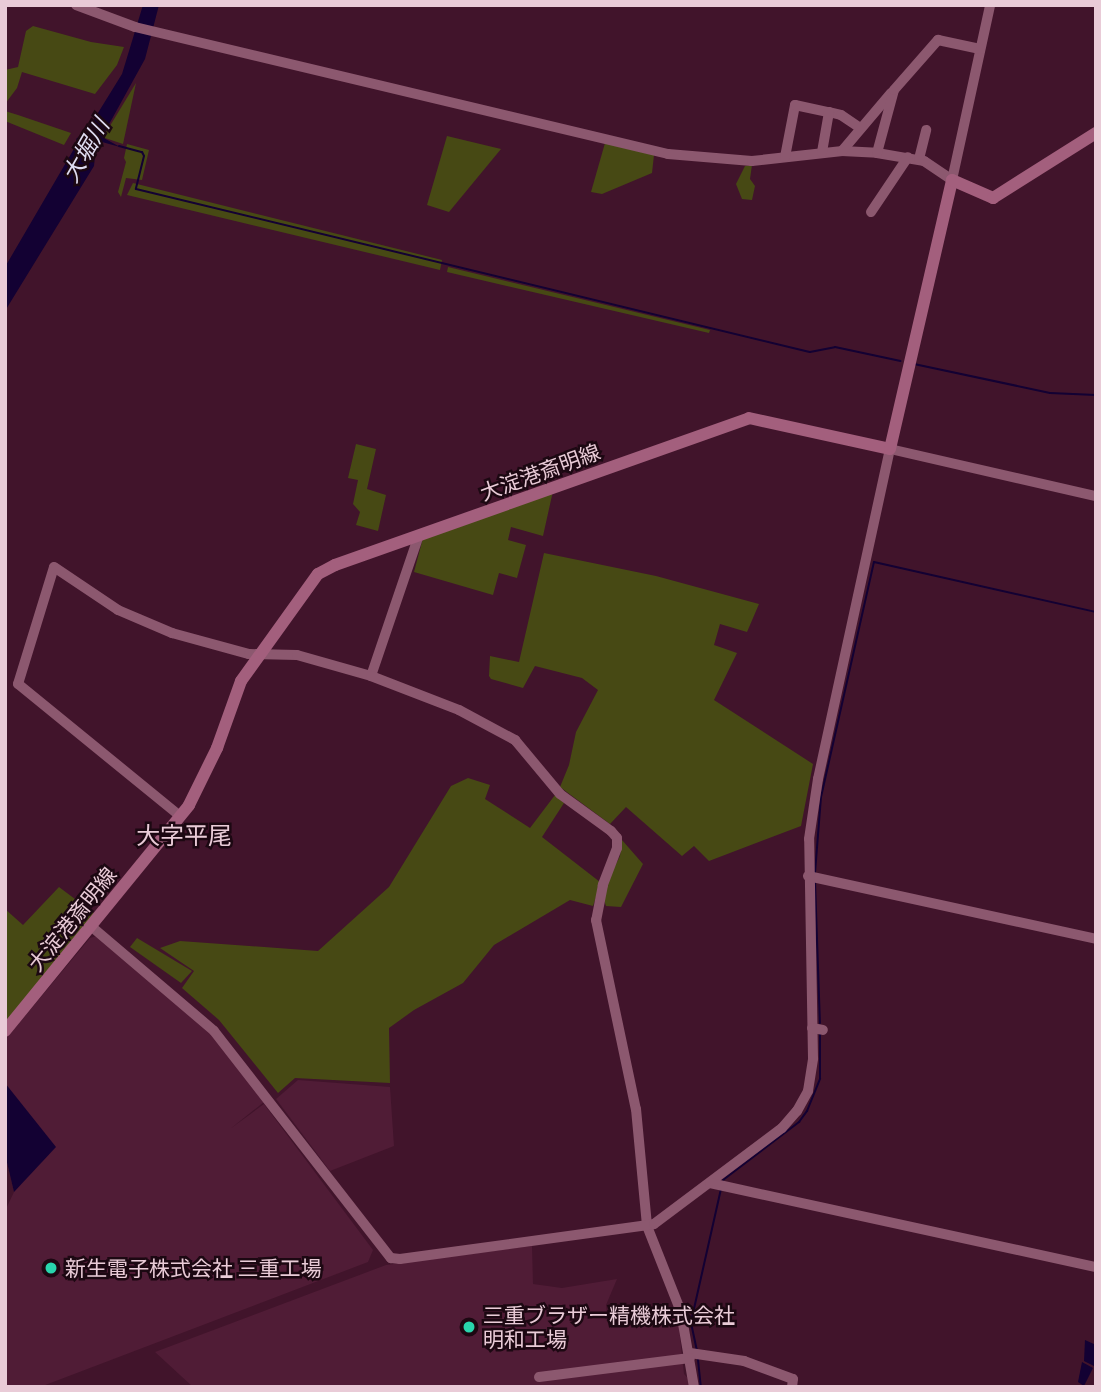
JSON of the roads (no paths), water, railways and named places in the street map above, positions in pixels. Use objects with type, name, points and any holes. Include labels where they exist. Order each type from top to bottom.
[{"type":"main road","points":[[890,449],[953,180],[993,198],[1096,134]]},
{"type":"main road","name":"大淀港斎明線","points":[[5,1031],[189,805],[217,748],[242,681],[318,574],[335,565],[749,418],[890,449]]},
{"type":"street","points":[[76,5],[135,27],[668,154],[752,161],[822,152],[877,153],[913,158],[953,180],[990,5]]},
{"type":"street","points":[[842,151],[938,40],[981,50]]},
{"type":"street","points":[[877,153],[894,90]]},
{"type":"street","points":[[785,157],[795,106],[841,115],[860,128]]},
{"type":"street","points":[[822,152],[829,112]]},
{"type":"street","points":[[871,212],[913,158],[926,130]]},
{"type":"street","points":[[92,927],[214,1031],[391,1258],[647,1226],[658,1222],[717,1185],[782,1128],[797,1111],[808,1091],[817,1029],[813,877],[809,839],[818,779],[890,449],[1096,496]]},
{"type":"street","points":[[371,676],[419,535]]},
{"type":"street","points":[[180,816],[18,684],[54,567],[118,610],[172,634],[249,654],[261,652],[297,655],[371,676],[459,710],[515,740],[561,794],[617,838],[616,854],[603,885],[596,919],[636,1109],[647,1226],[678,1301],[694,1354],[694,1387]]},
{"type":"street","points":[[813,877],[1096,939]]},
{"type":"street","points":[[717,1185],[1096,1267]]},
{"type":"street","points":[[538,1377],[694,1354],[744,1361],[793,1379],[792,1387]]},
{"type":"water","name":"大堀川","points":[[143,5],[159,5],[145,59],[102,137],[120,147],[102,142],[96,145],[94,166],[5,311],[5,267],[78,142],[76,139],[88,129],[122,74]]},
{"type":"water","points":[[5,1083],[56,1147],[14,1192],[5,1154]]},
{"type":"water","points":[[1085,1340],[1096,1345],[1094,1366],[1084,1361]]},
{"type":"water","points":[[1082,1362],[1093,1368],[1084,1386],[1078,1382]]},
{"type":"waterway","points":[[119,146],[142,152],[144,156],[136,189],[810,352],[835,347],[901,361]]},
{"type":"waterway","points":[[914,364],[1050,393],[1096,395]]},
{"type":"waterway","points":[[815,873],[821,797],[874,562],[1096,612]]},
{"type":"waterway","points":[[815,882],[820,1023]]},
{"type":"waterway","points":[[723,1180],[799,1122],[807,1111],[820,1078],[820,1033]]},
{"type":"waterway","points":[[697,1351],[691,1322],[721,1189]]},
{"type":"waterway","points":[[698,1360],[701,1387]]},
{"type":"place","name":"新生電子株式会社 三重工場","points":[[51,1268]]},
{"type":"place","name":"三重ブラザー精機株式会社 明和工場","points":[[469,1327]]},
{"type":"district","name":"大字平尾","points":[[184,835]]}]
